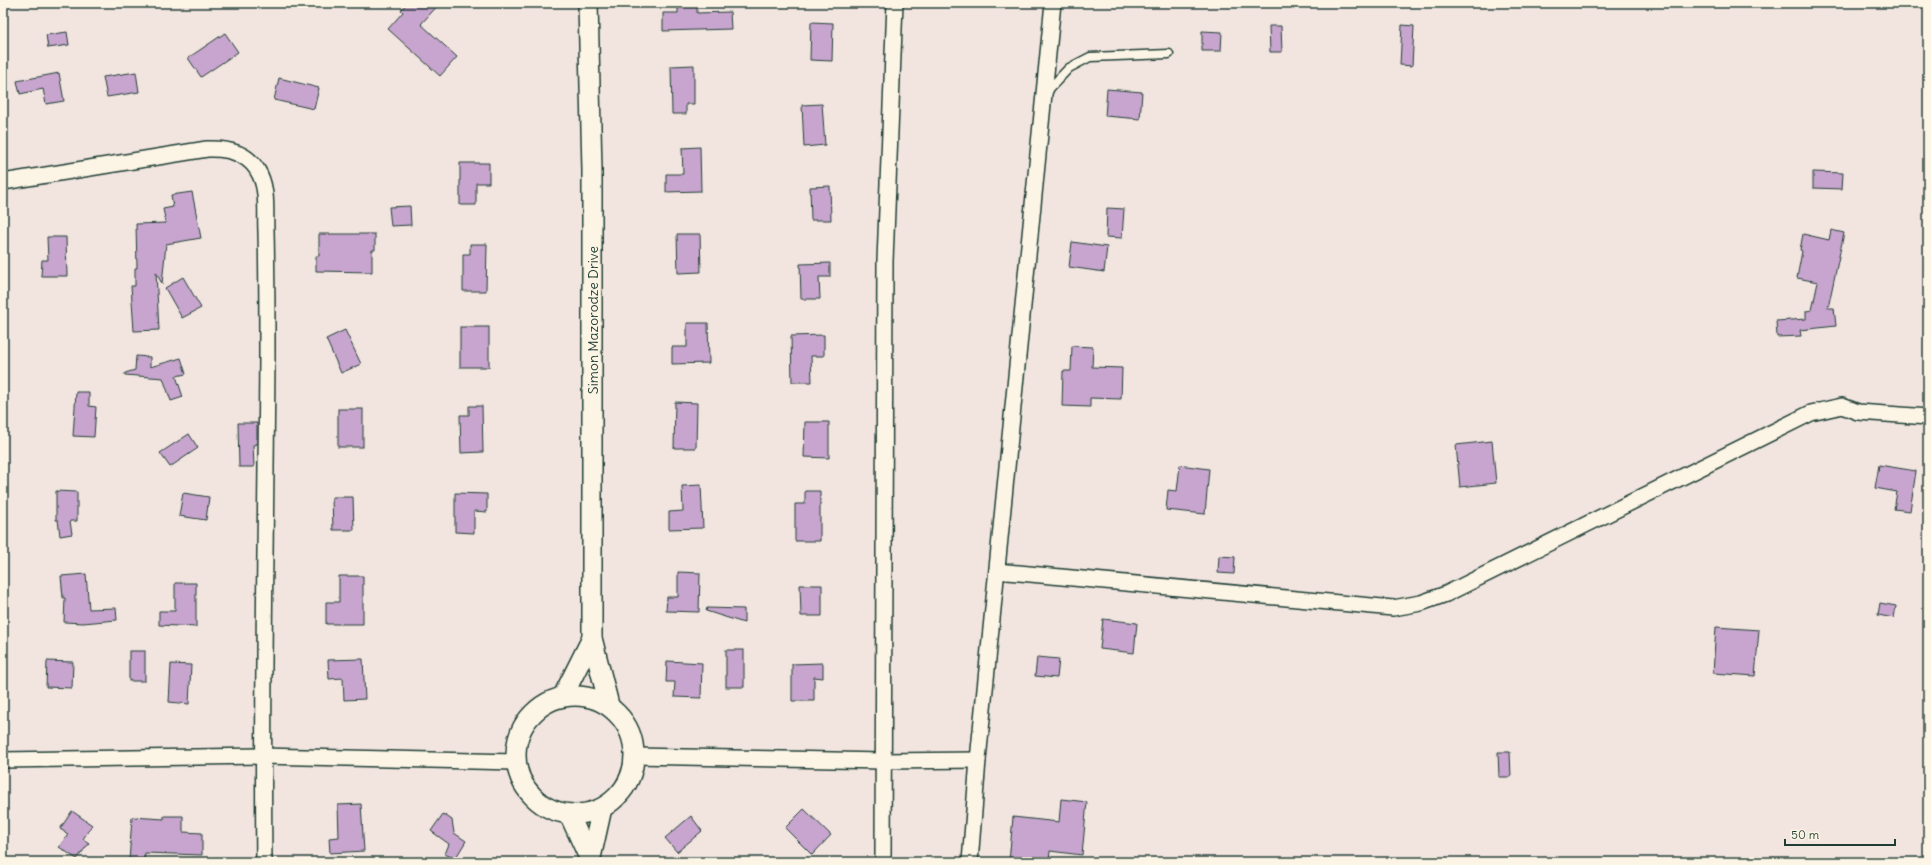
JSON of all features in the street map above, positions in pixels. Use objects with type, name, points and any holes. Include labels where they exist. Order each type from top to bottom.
[{"type":"street","name":"Simon Mazorodze Drive","points":[[588,3],[592,170],[592,638],[609,705]]},
{"type":"street","points":[[883,862],[882,761],[885,261],[895,3]]},
{"type":"street","points":[[970,862],[978,760],[1053,3]]},
{"type":"street","points":[[3,182],[199,150],[223,148],[238,152],[252,162],[260,175],[264,191],[268,287],[262,756],[264,862]]},
{"type":"street","points":[[997,571],[1393,608],[1421,603],[1446,594],[1811,413],[1842,406],[1858,412],[1928,417]]},
{"type":"street","name":"Simon Mazorodze Drive","points":[[563,696],[592,638]]},
{"type":"street","name":"Simon Mazorodze Drive","points":[[579,695],[589,697],[609,705],[620,715],[628,727],[633,741],[635,756],[631,777],[619,795],[602,808],[586,814],[569,814],[554,810],[540,803],[525,787],[520,777],[516,762],[517,739],[526,719],[542,704],[563,696],[579,695]]},
{"type":"street","points":[[3,760],[262,756],[516,762]]},
{"type":"street","points":[[635,756],[882,761],[978,760]]},
{"type":"street","points":[[590,861],[602,808]]},
{"type":"street","points":[[569,814],[590,861]]},
{"type":"lane","points":[[1044,103],[1050,88],[1069,68],[1090,57],[1169,54]]},
{"type":"building","points":[[407,3],[440,3],[421,24],[457,57],[440,76],[388,29],[403,12],[401,10]]},
{"type":"building","points":[[678,3],[697,3],[697,13],[730,12],[731,29],[663,31],[663,13],[678,13]]},
{"type":"building","points":[[811,22],[833,23],[832,61],[810,60]]},
{"type":"building","points":[[1402,25],[1414,26],[1412,66],[1400,65]]},
{"type":"building","points":[[1269,26],[1281,26],[1282,52],[1270,52]]},
{"type":"building","points":[[1202,31],[1222,32],[1221,51],[1202,51]]},
{"type":"building","points":[[67,32],[69,45],[48,48],[46,35]]},
{"type":"building","points":[[225,33],[238,52],[201,77],[188,58]]},
{"type":"building","points":[[694,65],[694,104],[686,104],[686,114],[672,114],[671,66]]},
{"type":"building","points":[[136,72],[139,92],[107,97],[103,77]]},
{"type":"building","points":[[59,73],[64,101],[46,104],[43,89],[20,94],[17,81]]},
{"type":"building","points":[[279,78],[319,88],[314,109],[274,100]]},
{"type":"building","points":[[1107,89],[1142,92],[1140,119],[1105,116]]},
{"type":"building","points":[[822,104],[825,145],[804,147],[802,105]]},
{"type":"building","points":[[700,147],[701,191],[666,192],[666,174],[683,174],[682,148]]},
{"type":"building","points":[[460,163],[489,163],[489,183],[476,183],[476,205],[460,205]]},
{"type":"building","points":[[1813,172],[1843,173],[1842,189],[1813,188]]},
{"type":"building","points":[[830,186],[831,220],[811,220],[810,187]]},
{"type":"building","points":[[192,192],[201,238],[166,244],[162,284],[156,272],[159,330],[134,331],[131,286],[135,286],[135,268],[137,268],[136,224],[166,223],[163,209],[173,207],[171,195]]},
{"type":"building","points":[[410,206],[411,225],[391,226],[389,207]]},
{"type":"building","points":[[1107,208],[1124,209],[1122,238],[1106,237]]},
{"type":"building","points":[[1831,230],[1844,233],[1828,308],[1834,308],[1836,326],[1800,330],[1801,336],[1777,337],[1776,321],[1806,319],[1806,311],[1812,310],[1818,282],[1797,278],[1802,251],[1800,250],[1803,234],[1829,240]]},
{"type":"building","points":[[319,234],[375,234],[375,250],[372,250],[372,272],[316,271],[316,256],[319,256]]},
{"type":"building","points":[[677,234],[700,234],[701,272],[678,273]]},
{"type":"building","points":[[47,237],[66,237],[67,276],[41,276],[42,260],[48,260]]},
{"type":"building","points":[[1072,242],[1107,247],[1104,272],[1069,267]]},
{"type":"building","points":[[470,244],[487,244],[486,291],[463,291],[463,254],[470,254]]},
{"type":"building","points":[[830,263],[830,277],[819,277],[820,299],[801,299],[800,264]]},
{"type":"building","points":[[183,277],[201,308],[182,318],[165,288]]},
{"type":"building","points":[[687,323],[708,323],[709,363],[672,364],[672,347],[687,347]]},
{"type":"building","points":[[460,327],[489,327],[489,367],[460,367]]},
{"type":"building","points":[[345,330],[361,364],[341,373],[326,339]]},
{"type":"building","points":[[824,335],[824,356],[811,356],[812,382],[792,382],[791,336]]},
{"type":"building","points":[[1072,346],[1093,347],[1092,367],[1122,368],[1121,399],[1090,398],[1090,407],[1062,406],[1063,371],[1071,371]]},
{"type":"building","points":[[136,356],[150,357],[150,367],[181,358],[186,374],[176,376],[183,397],[171,401],[163,378],[125,375],[125,373],[135,370]]},
{"type":"building","points":[[76,392],[89,392],[89,406],[96,407],[94,437],[73,436]]},
{"type":"building","points":[[675,402],[697,403],[696,448],[674,448]]},
{"type":"building","points":[[469,406],[482,406],[483,452],[461,453],[460,415],[469,415]]},
{"type":"building","points":[[338,409],[363,409],[363,447],[338,447]]},
{"type":"building","points":[[805,422],[829,422],[829,458],[804,457]]},
{"type":"building","points":[[238,423],[257,423],[257,444],[253,445],[254,467],[239,467]]},
{"type":"building","points":[[189,434],[198,448],[170,467],[160,453]]},
{"type":"building","points":[[1492,441],[1496,483],[1460,487],[1456,445]]},
{"type":"building","points":[[1180,465],[1209,469],[1205,514],[1166,510],[1168,490],[1177,491]]},
{"type":"building","points":[[1879,465],[1916,471],[1910,511],[1894,509],[1897,492],[1875,488]]},
{"type":"building","points":[[701,485],[703,528],[669,529],[669,512],[683,511],[682,486]]},
{"type":"building","points":[[56,491],[77,492],[77,521],[70,521],[72,534],[60,536],[58,520],[56,520]]},
{"type":"building","points":[[805,491],[820,491],[820,541],[795,541],[795,504],[805,504]]},
{"type":"building","points":[[183,493],[209,497],[206,520],[179,516]]},
{"type":"building","points":[[455,493],[487,494],[487,512],[474,511],[474,533],[455,532]]},
{"type":"building","points":[[332,497],[353,497],[354,530],[333,530]]},
{"type":"building","points":[[1219,556],[1235,557],[1234,574],[1218,573]]},
{"type":"building","points":[[678,572],[700,573],[699,612],[666,611],[667,597],[678,597]]},
{"type":"building","points":[[86,574],[89,609],[116,608],[117,620],[83,623],[64,622],[65,598],[63,598],[61,576]]},
{"type":"building","points":[[339,576],[363,576],[363,624],[326,624],[326,602],[339,602]]},
{"type":"building","points":[[175,583],[196,583],[196,627],[159,625],[159,611],[175,611]]},
{"type":"building","points":[[800,585],[822,585],[822,616],[801,616]]},
{"type":"building","points":[[1880,603],[1896,606],[1894,618],[1878,615]]},
{"type":"building","points":[[707,608],[744,609],[744,623],[706,611]]},
{"type":"building","points":[[1103,619],[1137,623],[1134,653],[1100,649]]},
{"type":"building","points":[[1716,627],[1759,630],[1755,676],[1713,673]]},
{"type":"building","points":[[726,650],[744,650],[744,687],[726,687]]},
{"type":"building","points":[[129,651],[145,651],[145,681],[129,681]]},
{"type":"building","points":[[1037,657],[1059,659],[1057,678],[1035,676]]},
{"type":"building","points":[[363,659],[365,699],[344,700],[343,678],[329,679],[328,660]]},
{"type":"building","points":[[47,661],[73,662],[72,688],[46,687]]},
{"type":"building","points":[[667,661],[702,663],[701,698],[674,697],[675,682],[666,682]]},
{"type":"building","points":[[823,663],[823,678],[814,677],[814,701],[792,701],[792,664]]},
{"type":"building","points":[[171,664],[191,665],[189,704],[169,702]]},
{"type":"building","points":[[1498,752],[1510,752],[1511,777],[1499,777]]},
{"type":"building","points":[[1061,799],[1087,802],[1082,855],[1050,851],[1049,862],[1009,862],[1013,817],[1059,822]]},
{"type":"building","points":[[361,804],[364,851],[330,853],[329,838],[339,837],[338,805]]},
{"type":"building","points":[[804,809],[831,835],[812,855],[785,828]]},
{"type":"building","points":[[72,811],[92,825],[83,839],[89,843],[77,859],[59,847],[68,834],[60,829]]},
{"type":"building","points":[[443,814],[452,820],[454,833],[466,841],[455,859],[445,854],[449,844],[431,831]]},
{"type":"building","points":[[164,816],[183,816],[183,832],[202,833],[202,855],[145,853],[144,862],[129,862],[132,817],[164,819]]},
{"type":"building","points":[[691,816],[702,831],[677,852],[665,838]]}]
